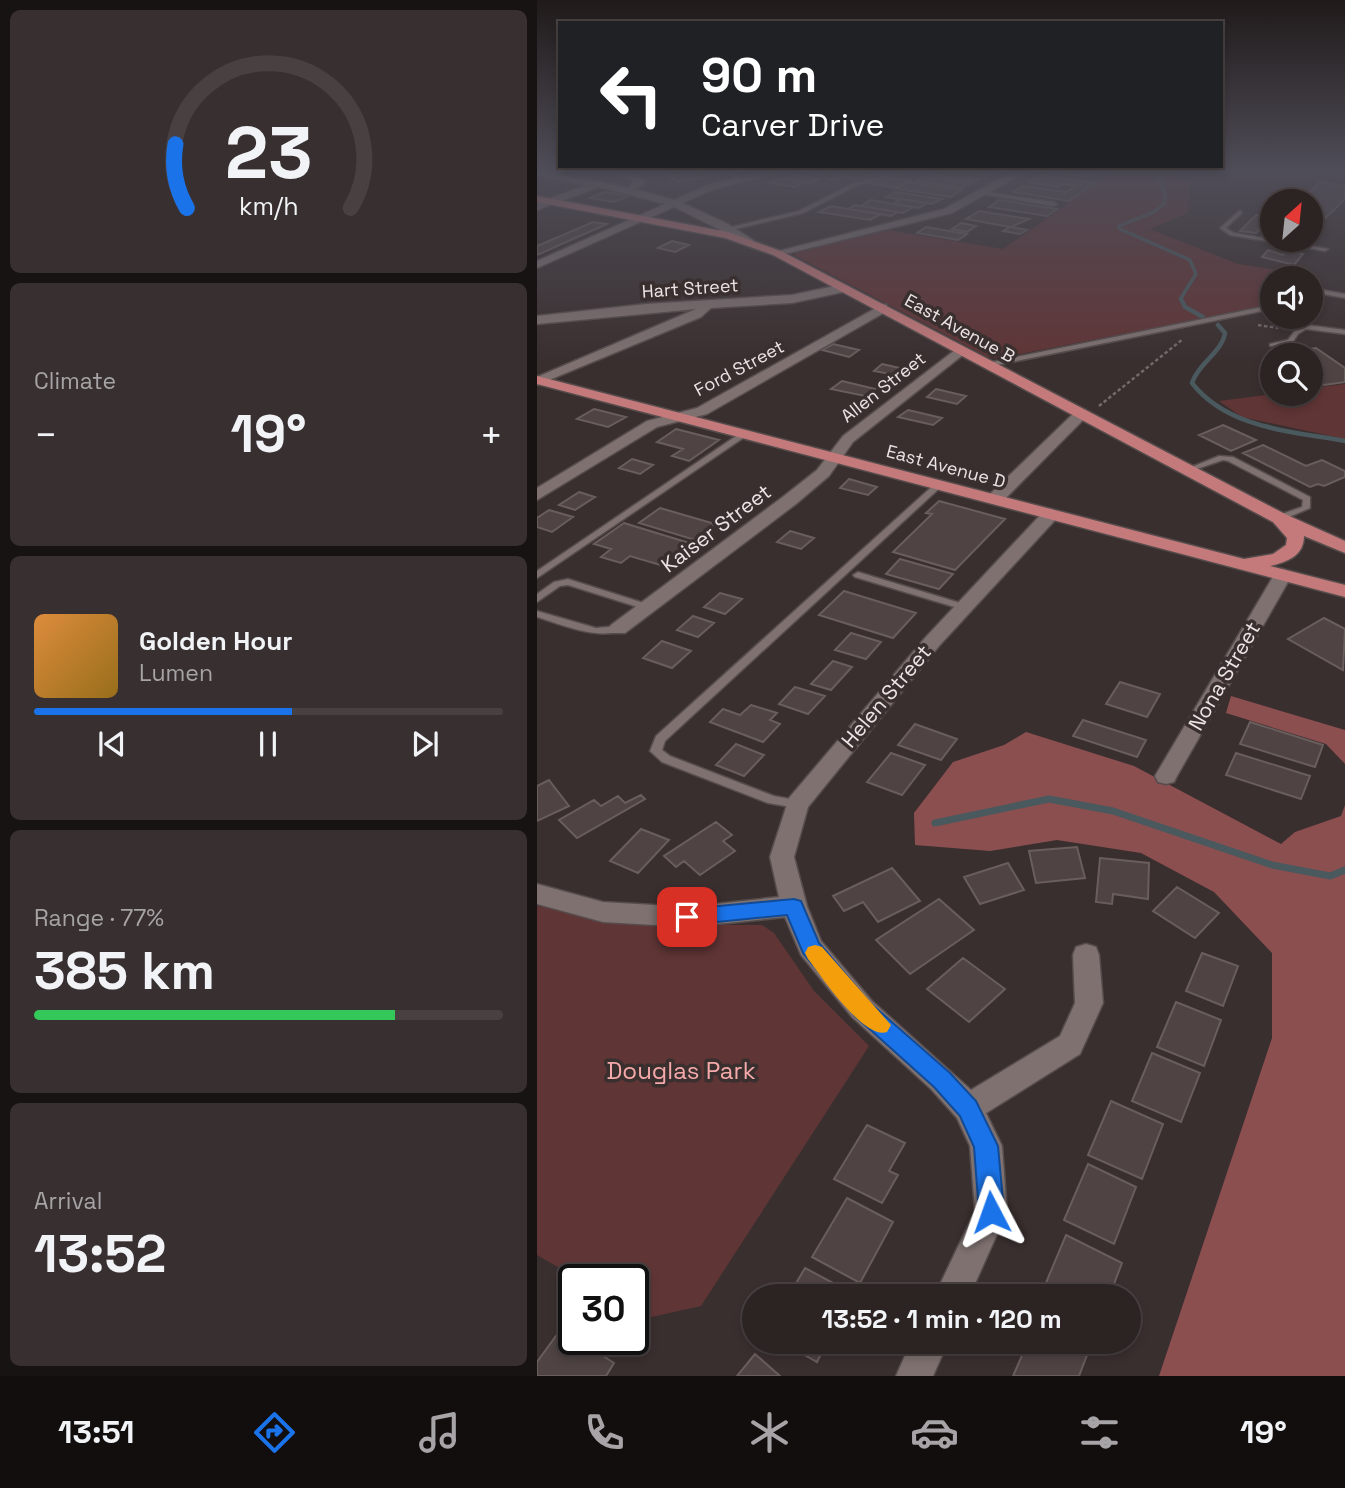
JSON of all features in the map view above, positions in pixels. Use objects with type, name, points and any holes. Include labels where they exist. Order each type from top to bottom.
[{"type":"main road","name":"East Avenue B","points":[[718,233],[777,253],[1279,518],[1345,548]]},
{"type":"main road","name":"East Avenue D","points":[[538,380],[1345,591]]},
{"type":"main road","points":[[1235,562],[1278,559],[1291,553],[1296,537],[1279,518]]},
{"type":"street","points":[[537,265],[609,233]]},
{"type":"street","points":[[735,233],[749,242]]},
{"type":"street","points":[[777,253],[858,233]]},
{"type":"street","name":"Hart Street","points":[[537,320],[792,299],[844,288]]},
{"type":"street","points":[[538,380],[697,314],[706,304]]},
{"type":"street","name":"Ford Street","points":[[537,495],[652,424],[702,411],[883,308]]},
{"type":"street","name":"Allen Street","points":[[836,457],[848,439],[959,351]]},
{"type":"street","points":[[996,498],[1081,414]]},
{"type":"street","name":"Kaiser Street","points":[[618,629],[790,500],[836,457]]},
{"type":"street","name":"Helen Street","points":[[957,1284],[991,1212],[986,1146],[968,1108],[942,1080],[862,1009],[810,947],[794,906],[782,857],[797,804],[858,728],[964,607],[1051,514]]},
{"type":"street","name":"Nona Street","points":[[1166,776],[1283,575]]},
{"type":"street","points":[[537,894],[603,912],[665,916],[687,917],[794,906]]},
{"type":"street","points":[[968,1108],[1070,1045],[1089,1003],[1087,955]]},
{"type":"street","points":[[914,1376],[924,1354]]},
{"type":"lane","points":[[1231,233],[1325,249]]},
{"type":"lane","points":[[1323,292],[1345,296]]},
{"type":"lane","points":[[987,365],[1260,309]]},
{"type":"lane","points":[[1284,343],[1290,342],[1302,329]]},
{"type":"lane","points":[[1321,329],[1345,332]]},
{"type":"lane","points":[[537,575],[745,434]]},
{"type":"lane","points":[[1188,470],[1221,458],[1230,459],[1307,499],[1306,508],[1279,518]]},
{"type":"lane","points":[[797,804],[771,800],[666,759],[656,751],[660,739],[940,484]]},
{"type":"lane","points":[[858,575],[964,607]]},
{"type":"lane","points":[[537,599],[557,584],[569,582],[647,607]]},
{"type":"lane","points":[[537,614],[596,631],[618,629]]},
{"type":"path","points":[[1253,324],[1260,325]]},
{"type":"path","points":[[1099,406],[1190,334]]},
{"type":"green space","points":[[874,233],[907,233],[1003,249],[1025,233],[1161,233],[1238,264],[1260,267],[1260,307],[999,358],[988,357],[794,255],[800,250]]},
{"type":"green space","points":[[1345,384],[1345,439],[1242,417],[1219,401],[1260,396],[1260,406],[1323,406],[1323,387]]},
{"type":"green space","name":"Douglas Park","points":[[537,906],[644,925],[762,925],[774,933],[814,991],[869,1046],[701,1306],[649,1318],[649,1264],[558,1264],[558,1267],[537,1255]]},
{"type":"shaded area","points":[[1231,696],[1345,730],[1345,764],[1326,744],[1226,713]]},
{"type":"shaded area","points":[[1026,732],[1134,766],[1281,844],[1295,832],[1341,816],[1345,805],[1345,1376],[1159,1376],[1272,1038],[1272,953],[1214,892],[1141,853],[1057,840],[990,851],[915,845],[914,813],[953,762],[1004,745]]},
{"type":"building","points":[[567,233],[586,233],[537,255],[537,246]]},
{"type":"building","points":[[918,233],[967,234],[958,240]]},
{"type":"building","points":[[672,241],[689,245],[675,252],[658,248]]},
{"type":"building","points":[[1266,252],[1303,254],[1294,265],[1262,257]]},
{"type":"building","points":[[833,344],[859,350],[849,357],[822,350]]},
{"type":"building","points":[[1323,353],[1345,368],[1345,382],[1323,385]]},
{"type":"building","points":[[882,364],[904,369],[895,375],[874,371]]},
{"type":"building","points":[[842,381],[875,389],[865,396],[831,389]]},
{"type":"building","points":[[936,389],[966,396],[957,404],[927,397]]},
{"type":"building","points":[[594,409],[626,417],[608,427],[577,419]]},
{"type":"building","points":[[908,410],[942,418],[933,425],[898,417]]},
{"type":"building","points":[[1223,425],[1256,440],[1231,451],[1199,435]]},
{"type":"building","points":[[676,429],[719,440],[689,461],[672,456],[683,449],[657,442]]},
{"type":"building","points":[[1263,445],[1306,466],[1322,460],[1345,471],[1345,477],[1324,486],[1318,484],[1310,487],[1243,453]]},
{"type":"building","points":[[632,459],[653,465],[640,474],[619,468]]},
{"type":"building","points":[[849,479],[877,487],[868,495],[840,488]]},
{"type":"building","points":[[579,492],[595,497],[575,510],[559,505]]},
{"type":"building","points":[[939,501],[1005,519],[955,570],[893,552],[932,514],[926,513]]},
{"type":"building","points":[[660,508],[715,524],[695,540],[639,523]]},
{"type":"building","points":[[549,510],[573,517],[552,532],[537,527],[537,518]]},
{"type":"building","points":[[624,523],[689,543],[660,565],[630,556],[621,563],[601,557],[611,549],[594,544]]},
{"type":"building","points":[[790,531],[814,538],[801,549],[777,542]]},
{"type":"building","points":[[900,559],[953,574],[939,589],[886,574]]},
{"type":"building","points":[[844,591],[916,613],[893,638],[819,615]]},
{"type":"building","points":[[720,593],[742,599],[725,614],[704,607]]},
{"type":"building","points":[[693,616],[714,623],[698,637],[677,630]]},
{"type":"building","points":[[1324,618],[1345,629],[1343,670],[1288,639]]},
{"type":"building","points":[[851,633],[881,642],[866,659],[835,650]]},
{"type":"building","points":[[662,641],[691,651],[672,668],[643,658]]},
{"type":"building","points":[[833,661],[852,667],[831,690],[811,684]]},
{"type":"building","points":[[1120,682],[1160,694],[1147,717],[1106,704]]},
{"type":"building","points":[[795,687],[825,696],[808,714],[779,704]]},
{"type":"building","points":[[751,705],[777,713],[770,720],[780,724],[763,742],[710,722],[723,709],[740,715]]},
{"type":"building","points":[[1083,720],[1146,740],[1137,757],[1073,736]]},
{"type":"building","points":[[1250,722],[1323,745],[1315,767],[1240,744]]},
{"type":"building","points":[[915,724],[957,739],[941,760],[898,745]]},
{"type":"building","points":[[736,744],[764,755],[744,776],[716,765]]},
{"type":"building","points":[[891,753],[925,765],[902,795],[867,782]]},
{"type":"building","points":[[1236,753],[1310,776],[1301,799],[1226,775]]},
{"type":"building","points":[[549,780],[569,806],[537,821],[537,786]]},
{"type":"building","points":[[641,795],[645,799],[577,838],[559,820],[594,800],[601,806],[618,796],[625,803]]},
{"type":"building","points":[[716,822],[732,835],[723,841],[735,851],[700,875],[684,861],[676,867],[664,856]]},
{"type":"building","points":[[641,829],[669,840],[638,873],[610,861]]},
{"type":"building","points":[[1077,847],[1085,878],[1036,883],[1029,851]]},
{"type":"building","points":[[1100,858],[1149,863],[1148,899],[1113,894],[1112,904],[1096,902]]},
{"type":"building","points":[[1008,863],[1024,890],[980,904],[964,877]]},
{"type":"building","points":[[892,868],[920,901],[878,922],[863,902],[844,911],[833,896]]},
{"type":"building","points":[[1177,887],[1219,913],[1195,938],[1153,911]]},
{"type":"building","points":[[939,899],[974,930],[910,974],[876,940]]},
{"type":"building","points":[[1202,953],[1238,966],[1223,1006],[1186,991]]},
{"type":"building","points":[[963,958],[1005,989],[969,1022],[927,989]]},
{"type":"building","points":[[1176,1002],[1221,1020],[1204,1066],[1157,1047]]},
{"type":"building","points":[[1152,1053],[1200,1073],[1181,1122],[1132,1101]]},
{"type":"building","points":[[1111,1101],[1163,1124],[1142,1179],[1088,1155]]},
{"type":"building","points":[[867,1125],[905,1143],[889,1171],[898,1175],[882,1203],[834,1179]]},
{"type":"building","points":[[1088,1164],[1136,1187],[1114,1244],[1064,1220]]},
{"type":"building","points":[[847,1198],[893,1222],[860,1283],[812,1257]]},
{"type":"building","points":[[1066,1235],[1122,1263],[1114,1284],[1045,1284]]},
{"type":"building","points":[[805,1268],[835,1284],[796,1284]]},
{"type":"building","points":[[558,1333],[558,1355],[602,1355],[614,1363],[606,1376],[537,1376],[537,1362]]},
{"type":"building","points":[[755,1354],[780,1376],[737,1376]]},
{"type":"building","points":[[803,1354],[821,1354],[817,1362]]},
{"type":"building","points":[[1023,1354],[1087,1354],[1079,1376],[1013,1376]]},
{"type":"waterway","points":[[1130,233],[1190,260],[1196,274],[1181,298],[1182,301]]},
{"type":"waterway","points":[[1182,301],[1185,307],[1203,317]]},
{"type":"waterway","points":[[1218,325],[1225,333],[1223,340],[1192,383],[1207,398],[1224,410],[1262,426],[1345,441]]},
{"type":"waterway","points":[[935,823],[1049,799],[1113,811],[1272,865],[1330,876],[1345,870]]},
{"type":"slow traffic","points":[[815,953],[862,1009],[880,1025]]},
{"type":"route","points":[[687,917],[794,906],[810,947],[862,1009],[942,1080],[968,1108],[986,1146],[991,1212]]}]
